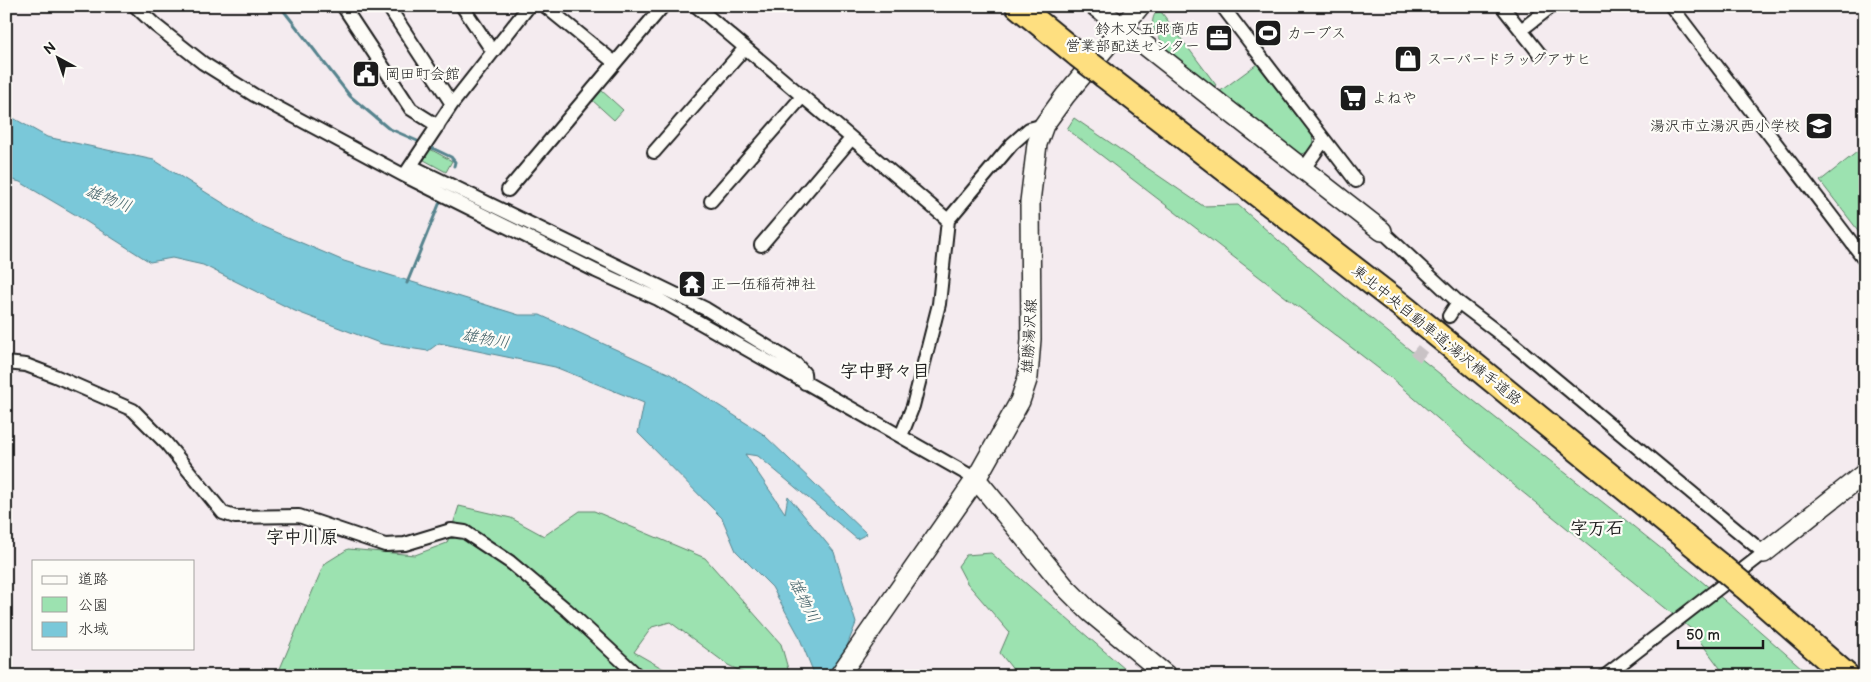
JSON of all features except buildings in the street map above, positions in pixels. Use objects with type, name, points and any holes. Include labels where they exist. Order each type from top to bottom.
[{"type":"highway","name":"東北中央自動車道;湯沢横手道路","points":[[1018,6],[1078,55],[1402,306],[1719,564],[1847,676]]},
{"type":"street","points":[[135,6],[154,25],[203,63],[254,95],[408,171],[596,271],[658,299],[976,479],[1065,587],[1090,612],[1167,676]]},
{"type":"street","points":[[343,6],[412,110],[438,126]]},
{"type":"street","points":[[388,6],[452,104]]},
{"type":"street","points":[[462,6],[493,52]]},
{"type":"street","points":[[408,171],[423,145],[452,104],[529,6]]},
{"type":"street","points":[[545,6],[615,63]]},
{"type":"street","points":[[508,190],[663,6]]},
{"type":"street","points":[[696,6],[948,220]]},
{"type":"street","points":[[1095,6],[1382,232],[1458,302],[1519,349],[1764,553]]},
{"type":"street","name":"雄勝湯沢線","points":[[840,676],[976,479],[1020,401],[1028,377],[1031,339],[1031,179],[1036,144],[1044,125],[1140,6]]},
{"type":"street","points":[[1222,6],[1356,182]]},
{"type":"street","points":[[1521,30],[1552,6]]},
{"type":"street","points":[[1671,6],[1865,260]]},
{"type":"street","points":[[1505,10],[1539,52]]},
{"type":"street","points":[[654,152],[745,48]]},
{"type":"street","points":[[711,201],[802,97]]},
{"type":"street","points":[[901,436],[913,406],[939,304],[948,220],[1012,144],[1029,129],[1044,125]]},
{"type":"street","points":[[761,245],[852,139]]},
{"type":"street","points":[[1303,170],[1324,140]]},
{"type":"street","points":[[1449,316],[1458,302]]},
{"type":"street","points":[[6,363],[26,365],[133,410],[166,443],[223,513],[235,517],[299,516],[385,545],[405,544],[451,530],[465,532],[510,562],[567,610],[638,676]]},
{"type":"street","points":[[1605,676],[1865,473]]},
{"type":"green space","points":[[1159,9],[1216,85],[1212,88],[1162,47],[1163,43],[1153,26],[1153,18]]},
{"type":"green space","points":[[1257,64],[1312,135],[1313,143],[1308,152],[1297,155],[1219,92]]},
{"type":"green space","points":[[601,90],[623,110],[614,120],[592,100]]},
{"type":"green space","points":[[1074,118],[1203,206],[1238,205],[1404,345],[1704,583],[1811,676],[1726,676],[1690,628],[1515,486],[1391,378],[1067,129]]},
{"type":"green space","points":[[430,149],[452,161],[446,172],[424,160]]},
{"type":"green space","points":[[1857,152],[1865,162],[1864,238],[1820,181]]},
{"type":"green space","points":[[459,506],[511,518],[544,536],[580,511],[594,511],[705,558],[781,644],[790,676],[750,676],[728,665],[670,622],[652,627],[634,652],[676,676],[279,676],[279,671],[324,564],[348,549],[415,555],[447,543]]},
{"type":"green space","points":[[991,553],[1133,676],[1018,676],[1000,653],[1009,632],[967,583],[958,566],[966,555]]},
{"type":"water","name":"雄物川","points":[[6,114],[47,137],[154,160],[255,223],[344,261],[519,315],[540,315],[670,374],[763,434],[867,534],[857,539],[758,456],[745,454],[785,513],[788,496],[834,552],[856,623],[847,646],[858,676],[815,676],[798,634],[772,587],[736,551],[722,518],[638,433],[644,403],[555,367],[439,343],[428,351],[382,344],[295,311],[203,265],[172,258],[150,262],[20,182],[6,178]]},
{"type":"waterway","points":[[280,6],[350,96],[388,128],[422,143]]},
{"type":"waterway","points":[[428,146],[451,157],[455,162],[454,166]]},
{"type":"waterway","points":[[407,283],[440,202]]},
{"type":"tunnel","points":[[1415,358],[1449,316]]},
{"type":"place","name":"カーブス","points":[[1268,33]]},
{"type":"place","name":"鈴木又五郎商店 営業部配送センター","points":[[1219,38]]},
{"type":"place","name":"スーパードラッグアサヒ","points":[[1408,59]]},
{"type":"place","name":"岡田町会館","points":[[366,74]]},
{"type":"place","name":"よねや","points":[[1353,98]]},
{"type":"place","name":"湯沢市立湯沢西小学校","points":[[1819,126]]},
{"type":"place","name":"正一伍稲荷神社","points":[[692,284]]},
{"type":"district","name":"字中野々目","points":[[885,371]]},
{"type":"district","name":"字万石","points":[[1597,528]]},
{"type":"district","name":"字中川原","points":[[302,537]]}]
